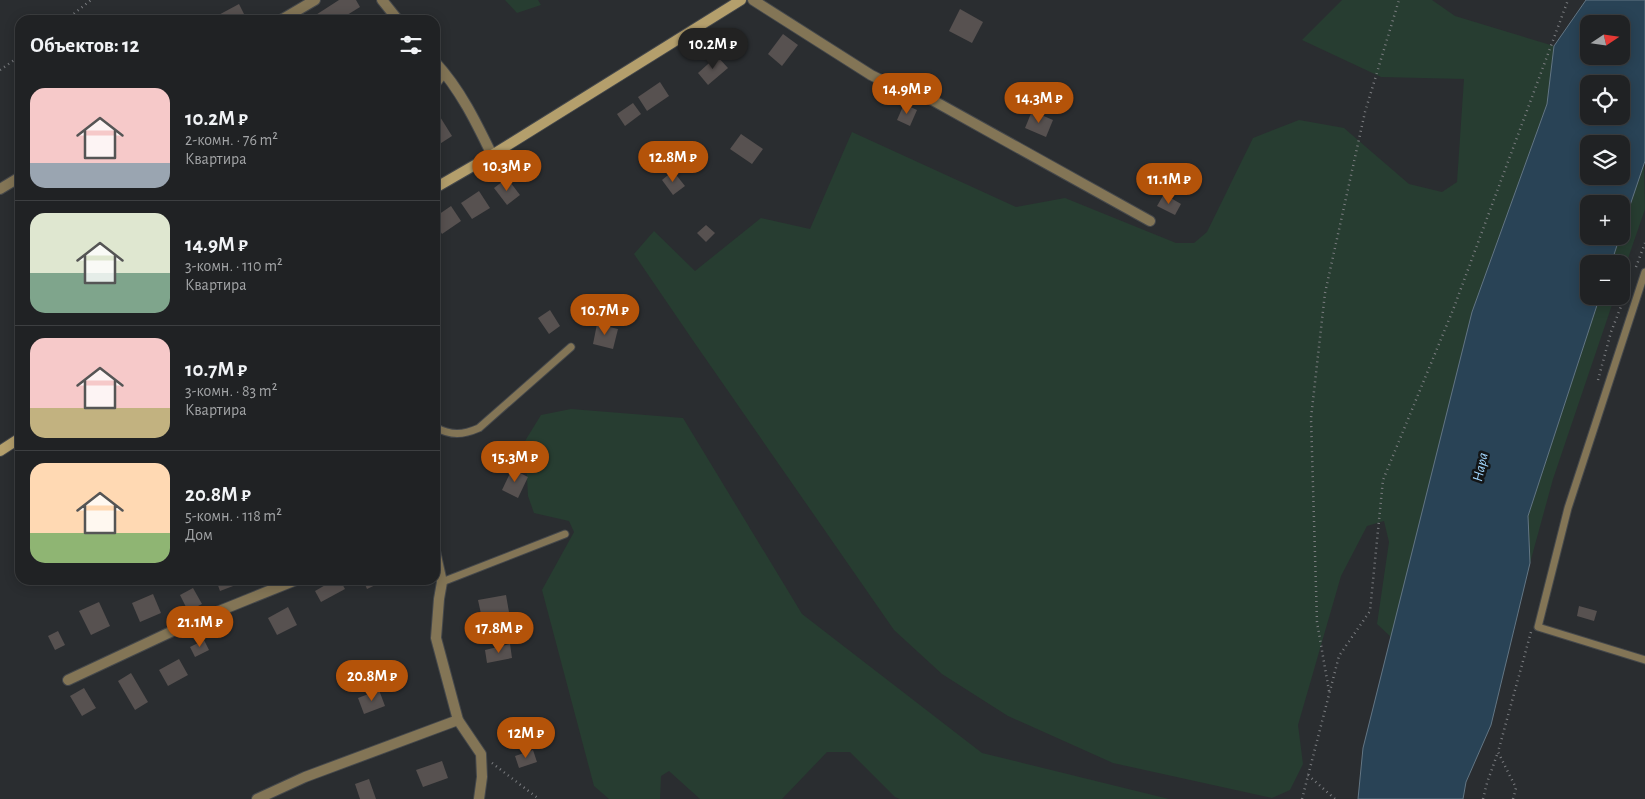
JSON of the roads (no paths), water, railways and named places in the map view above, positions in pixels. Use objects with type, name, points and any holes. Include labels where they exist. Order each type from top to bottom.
[{"type":"main road","points":[[440,185],[492,155],[741,0]]},
{"type":"main road","points":[[0,451],[15,441]]},
{"type":"street","points":[[290,15],[315,0]]},
{"type":"street","points":[[382,0],[394,15]]},
{"type":"street","points":[[753,0],[871,75],[887,83],[925,96],[1150,221]]},
{"type":"street","points":[[440,68],[469,108],[492,155]]},
{"type":"street","points":[[0,189],[15,180]]},
{"type":"street","points":[[440,573],[442,582],[436,638],[458,720],[481,754],[482,777],[479,799]]},
{"type":"street","points":[[68,680],[192,622],[284,585]]},
{"type":"street","points":[[257,799],[305,777],[458,720]]},
{"type":"lane","points":[[440,80],[445,73]]},
{"type":"lane","points":[[1645,272],[1568,508],[1538,627],[1645,660]]},
{"type":"lane","points":[[440,429],[450,434],[466,434],[479,428],[571,347]]},
{"type":"lane","points":[[442,582],[565,534]]},
{"type":"water","name":"Нара","points":[[1586,0],[1645,0],[1645,161],[1630,205],[1630,195],[1580,195],[1580,245],[1617,245],[1614,255],[1580,255],[1580,305],[1597,305],[1528,516],[1530,563],[1491,725],[1466,782],[1463,799],[1358,799],[1363,748],[1472,312],[1547,104],[1554,46]]}]
